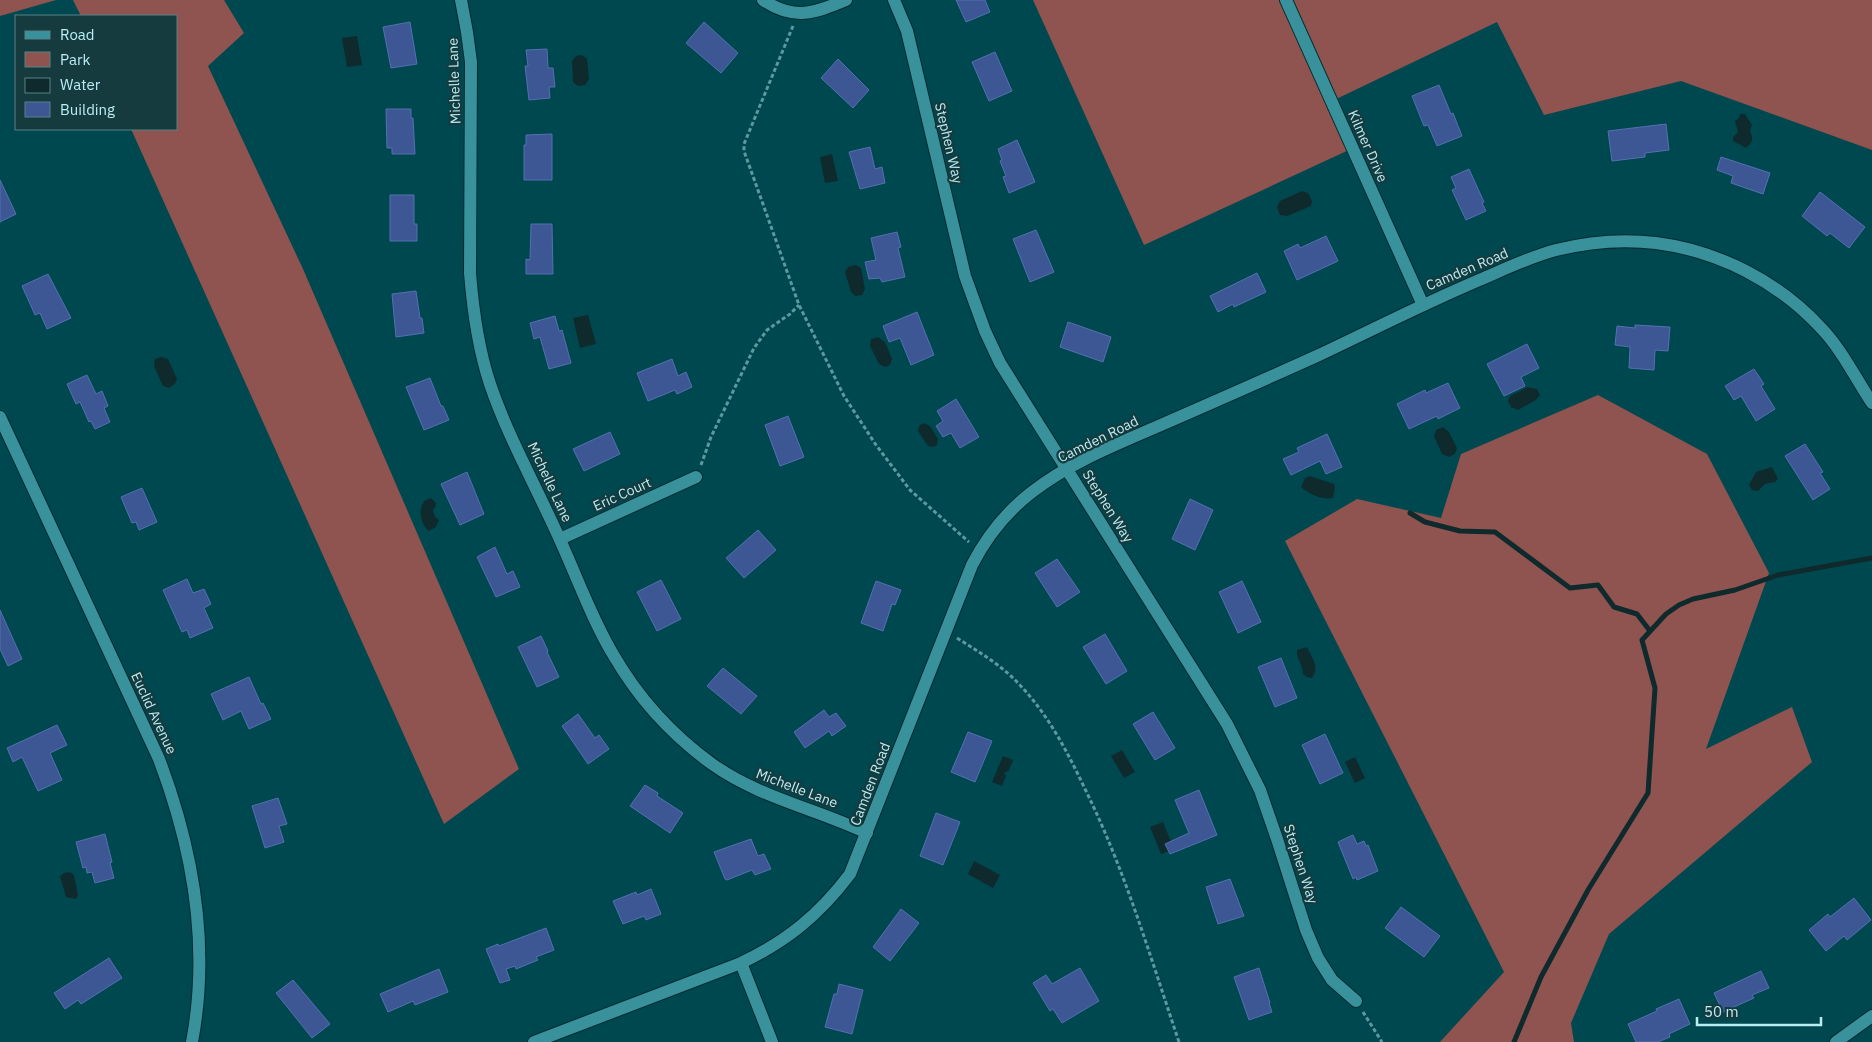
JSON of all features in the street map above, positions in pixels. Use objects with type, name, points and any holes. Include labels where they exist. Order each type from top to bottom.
[{"type":"street","name":"Michelle Lane","points":[[461,0],[471,62],[470,273],[479,343],[490,384],[507,426],[614,655],[652,711],[680,738],[713,765],[750,786],[867,833]]},
{"type":"street","points":[[764,0],[778,9],[807,14],[846,0]]},
{"type":"street","name":"Stephen Way","points":[[894,0],[906,31],[965,276],[985,331],[1000,363],[1227,724],[1260,790],[1278,839],[1306,930],[1318,958],[1332,980],[1356,1001]]},
{"type":"street","name":"Kilmer Drive","points":[[1286,0],[1423,305]]},
{"type":"street","name":"Camden Road","points":[[534,1042],[741,963],[775,946],[816,914],[850,874],[972,564],[979,551],[1008,512],[1034,490],[1096,454],[1528,259],[1557,250],[1624,240],[1690,249],[1722,259],[1758,277],[1791,300],[1823,329],[1872,403]]},
{"type":"street","name":"Euclid Avenue","points":[[0,417],[159,759],[172,794],[192,874],[200,957],[192,1042]]},
{"type":"street","name":"Eric Court","points":[[560,539],[696,477]]},
{"type":"street","points":[[741,963],[772,1042]]},
{"type":"street","points":[[1836,1042],[1872,1016]]},
{"type":"path","points":[[798,13],[744,144],[744,151],[799,305],[844,396],[881,452],[910,490],[979,551]]},
{"type":"path","points":[[696,477],[711,437],[754,348],[767,330],[790,314],[799,305]]},
{"type":"path","points":[[946,631],[990,659],[1018,683],[1050,721],[1070,757],[1110,843],[1133,903],[1179,1042]]},
{"type":"path","points":[[1356,1001],[1382,1042]]},
{"type":"green space","points":[[0,0],[56,0],[0,16]]},
{"type":"green space","points":[[73,0],[224,0],[244,33],[208,66],[303,269],[519,769],[444,824],[131,130],[178,130],[178,15],[80,15]]},
{"type":"green space","points":[[1033,0],[1872,0],[1872,150],[1681,81],[1544,115],[1497,22],[1330,102],[1351,149],[1144,245]]},
{"type":"green space","points":[[1598,395],[1707,454],[1769,573],[1706,749],[1792,707],[1812,762],[1609,934],[1571,1023],[1574,1042],[1440,1042],[1504,972],[1285,541],[1357,499],[1441,518],[1461,454]]},
{"type":"water","points":[[357,36],[362,65],[347,67],[342,38]]},
{"type":"water","points":[[582,55],[587,59],[589,79],[585,85],[578,86],[573,82],[572,61],[576,56]]},
{"type":"water","points":[[1740,114],[1745,114],[1752,125],[1750,130],[1752,140],[1746,148],[1733,141],[1733,137],[1738,132],[1735,121],[1739,118]]},
{"type":"water","points":[[832,154],[838,181],[825,183],[820,157]]},
{"type":"water","points":[[1302,191],[1308,193],[1312,201],[1311,206],[1287,216],[1280,215],[1277,207],[1280,201]]},
{"type":"water","points":[[856,265],[861,268],[865,289],[862,295],[855,296],[851,292],[845,272],[848,267]]},
{"type":"water","points":[[588,315],[596,344],[580,348],[573,318]]},
{"type":"water","points":[[878,337],[885,342],[892,359],[890,365],[885,367],[879,364],[870,346],[871,339]]},
{"type":"water","points":[[161,357],[168,359],[177,379],[175,384],[169,388],[163,386],[154,366],[155,359]]},
{"type":"water","points":[[1528,387],[1537,389],[1540,395],[1536,400],[1518,410],[1511,407],[1508,401],[1510,396]]},
{"type":"water","points":[[923,423],[930,426],[938,439],[937,445],[933,447],[928,446],[918,431],[919,426]]},
{"type":"water","points":[[1443,427],[1449,432],[1457,448],[1455,454],[1449,457],[1442,454],[1434,436],[1436,430]]},
{"type":"water","points":[[1772,467],[1778,479],[1775,482],[1765,484],[1758,491],[1752,490],[1749,485],[1756,472]]},
{"type":"water","points":[[1310,476],[1334,484],[1333,498],[1316,496],[1301,487],[1305,478]]},
{"type":"water","points":[[431,498],[436,506],[433,510],[435,517],[439,520],[436,527],[429,531],[421,518],[421,508],[426,500]]},
{"type":"water","points":[[1307,647],[1315,666],[1312,678],[1303,674],[1297,653],[1297,650]]},
{"type":"water","points":[[1122,750],[1135,772],[1124,778],[1111,756]]},
{"type":"water","points":[[1003,756],[1013,760],[1009,770],[1004,773],[1006,776],[1002,786],[992,782]]},
{"type":"water","points":[[1355,757],[1365,778],[1355,783],[1345,762]]},
{"type":"water","points":[[1163,822],[1174,849],[1161,854],[1150,827]]},
{"type":"water","points":[[974,861],[1000,875],[993,888],[968,874]]},
{"type":"water","points":[[70,872],[74,875],[78,895],[76,899],[66,897],[60,876]]},
{"type":"building","points":[[956,0],[985,0],[990,12],[966,22]]},
{"type":"building","points":[[410,22],[417,64],[391,68],[383,27]]},
{"type":"building","points":[[704,22],[738,53],[721,73],[686,43]]},
{"type":"building","points":[[547,49],[548,68],[553,68],[555,87],[549,87],[550,98],[529,100],[525,66],[528,66],[526,50]]},
{"type":"building","points":[[995,52],[1012,91],[989,101],[972,62]]},
{"type":"building","points":[[838,59],[869,90],[853,108],[821,78]]},
{"type":"building","points":[[1439,85],[1462,136],[1437,146],[1428,125],[1424,126],[1412,96]]},
{"type":"building","points":[[386,109],[411,109],[415,154],[392,154],[392,148],[387,148]]},
{"type":"building","points":[[1666,124],[1669,150],[1645,153],[1645,157],[1612,161],[1608,131]]},
{"type":"building","points":[[552,134],[552,180],[524,180],[524,145],[526,145],[526,135]]},
{"type":"building","points":[[1017,140],[1035,182],[1009,193],[1003,177],[1006,176],[998,149]]},
{"type":"building","points":[[870,147],[875,169],[882,167],[885,183],[860,189],[849,152]]},
{"type":"building","points":[[1721,157],[1770,173],[1763,194],[1731,183],[1733,176],[1717,170]]},
{"type":"building","points":[[1469,169],[1484,202],[1482,203],[1486,211],[1466,220],[1452,190],[1456,188],[1451,177]]},
{"type":"building","points":[[0,180],[16,214],[0,222]]},
{"type":"building","points":[[1820,192],[1865,227],[1849,248],[1830,233],[1827,236],[1802,216]]},
{"type":"building","points":[[390,195],[414,195],[414,224],[417,224],[417,241],[390,241]]},
{"type":"building","points":[[531,224],[552,224],[553,274],[526,274],[526,259],[530,260]]},
{"type":"building","points":[[1036,230],[1054,272],[1030,282],[1013,239]]},
{"type":"building","points":[[897,232],[901,247],[898,248],[905,277],[882,282],[880,278],[869,279],[865,262],[876,260],[871,238]]},
{"type":"building","points":[[1326,236],[1338,261],[1297,280],[1284,251],[1298,244],[1300,248]]},
{"type":"building","points":[[1257,273],[1266,292],[1234,307],[1233,304],[1218,312],[1210,296]]},
{"type":"building","points":[[48,274],[71,318],[47,329],[40,313],[35,315],[22,286]]},
{"type":"building","points":[[416,291],[424,333],[396,337],[392,294]]},
{"type":"building","points":[[917,312],[934,355],[911,365],[900,338],[889,342],[883,326]]},
{"type":"building","points":[[555,316],[559,331],[562,330],[571,363],[549,369],[540,337],[534,339],[530,323]]},
{"type":"building","points":[[1068,322],[1111,337],[1103,362],[1060,347]]},
{"type":"building","points":[[1635,325],[1670,327],[1668,351],[1655,350],[1654,370],[1629,368],[1630,347],[1615,345],[1617,326],[1635,328]]},
{"type":"building","points":[[1527,344],[1539,368],[1521,377],[1525,386],[1504,396],[1487,364]]},
{"type":"building","points":[[672,359],[678,376],[686,372],[692,387],[677,394],[675,390],[648,401],[637,373]]},
{"type":"building","points":[[1754,369],[1764,384],[1761,386],[1775,409],[1756,421],[1741,396],[1734,400],[1725,386]]},
{"type":"building","points":[[87,375],[96,394],[102,391],[108,406],[104,408],[110,422],[95,429],[91,421],[89,422],[80,402],[76,404],[67,384]]},
{"type":"building","points":[[430,378],[441,406],[443,406],[449,420],[424,430],[406,387]]},
{"type":"building","points":[[1448,383],[1460,408],[1438,419],[1437,416],[1409,429],[1397,404],[1425,390],[1426,393]]},
{"type":"building","points":[[956,399],[979,437],[960,448],[951,433],[943,437],[936,426],[943,421],[937,411]]},
{"type":"building","points":[[788,416],[804,457],[780,466],[765,425]]},
{"type":"building","points":[[610,432],[620,454],[584,471],[573,449]]},
{"type":"building","points":[[1327,434],[1342,467],[1326,474],[1320,461],[1291,475],[1283,459],[1299,452],[1297,448]]},
{"type":"building","points":[[1805,444],[1823,472],[1820,473],[1830,489],[1813,500],[1785,456]]},
{"type":"building","points":[[467,472],[484,514],[460,525],[441,484]]},
{"type":"building","points":[[142,488],[157,522],[139,530],[136,522],[132,523],[121,497]]},
{"type":"building","points":[[1190,499],[1213,510],[1195,550],[1172,539]]},
{"type":"building","points":[[758,530],[776,550],[744,578],[726,558]]},
{"type":"building","points":[[495,547],[507,574],[513,571],[520,587],[496,597],[477,557]]},
{"type":"building","points":[[1057,559],[1080,592],[1057,607],[1035,573]]},
{"type":"building","points":[[187,579],[193,593],[204,589],[211,604],[204,608],[213,628],[190,638],[187,630],[182,632],[163,590]]},
{"type":"building","points":[[661,580],[681,619],[657,631],[637,592]]},
{"type":"building","points":[[876,581],[901,590],[895,605],[892,604],[883,631],[861,623]]},
{"type":"building","points":[[1242,581],[1261,622],[1238,633],[1219,592]]},
{"type":"building","points":[[0,610],[22,659],[8,666],[0,649]]},
{"type":"building","points":[[1105,634],[1127,671],[1106,684],[1083,647]]},
{"type":"building","points":[[541,636],[559,677],[537,687],[518,647]]},
{"type":"building","points":[[1281,658],[1297,698],[1275,707],[1258,667]]},
{"type":"building","points":[[723,668],[757,696],[741,714],[707,686]]},
{"type":"building","points":[[249,677],[261,704],[263,703],[271,719],[249,729],[241,711],[223,720],[211,694]]},
{"type":"building","points":[[824,710],[829,717],[836,713],[846,726],[832,736],[829,731],[805,748],[794,732]]},
{"type":"building","points":[[1153,712],[1175,748],[1155,760],[1133,724]]},
{"type":"building","points":[[578,714],[595,738],[599,735],[609,749],[588,764],[562,726]]},
{"type":"building","points":[[57,725],[67,745],[50,753],[62,780],[38,791],[22,757],[13,762],[7,748]]},
{"type":"building","points":[[968,732],[992,741],[975,782],[951,772]]},
{"type":"building","points":[[1325,734],[1343,773],[1320,784],[1302,745]]},
{"type":"building","points":[[645,785],[658,793],[657,796],[683,813],[670,833],[630,806]]},
{"type":"building","points":[[1199,790],[1217,835],[1170,854],[1165,844],[1189,833],[1175,800]]},
{"type":"building","points":[[278,798],[287,824],[279,826],[284,842],[265,848],[252,806]]},
{"type":"building","points":[[936,813],[960,822],[943,865],[920,856]]},
{"type":"building","points":[[105,834],[114,878],[95,883],[92,872],[87,873],[86,867],[83,868],[76,842]]},
{"type":"building","points":[[1353,835],[1357,844],[1364,841],[1366,846],[1368,845],[1378,871],[1357,880],[1356,877],[1353,879],[1338,842]]},
{"type":"building","points":[[751,839],[758,856],[764,854],[771,869],[755,875],[752,870],[727,880],[725,879],[714,852]]},
{"type":"building","points":[[1230,879],[1244,916],[1218,924],[1206,887]]},
{"type":"building","points":[[651,889],[661,914],[646,920],[644,916],[623,924],[613,901],[636,892],[637,895]]},
{"type":"building","points":[[1854,898],[1871,920],[1847,940],[1844,936],[1826,951],[1809,930],[1828,914],[1830,917]]},
{"type":"building","points":[[1401,907],[1440,936],[1424,957],[1385,928]]},
{"type":"building","points":[[901,909],[919,923],[890,961],[873,947]]},
{"type":"building","points":[[546,928],[554,950],[536,957],[538,960],[516,969],[515,966],[506,969],[510,980],[500,983],[486,949]]},
{"type":"building","points":[[109,958],[122,978],[81,1004],[78,1000],[65,1009],[54,993]]},
{"type":"building","points":[[1080,968],[1099,1001],[1062,1023],[1053,1009],[1050,1011],[1033,983],[1046,975],[1052,984]]},
{"type":"building","points":[[1259,968],[1272,1012],[1249,1020],[1234,977]]},
{"type":"building","points":[[439,969],[448,992],[415,1005],[413,1001],[388,1012],[380,994]]},
{"type":"building","points":[[1761,971],[1769,988],[1752,995],[1754,998],[1723,1012],[1714,993]]},
{"type":"building","points":[[293,980],[330,1024],[312,1038],[276,993]]},
{"type":"building","points":[[839,984],[863,990],[852,1034],[825,1027],[834,994],[837,994]]},
{"type":"building","points":[[1679,999],[1690,1024],[1669,1034],[1670,1037],[1658,1042],[1636,1042],[1628,1024]]},
{"type":"waterway","points":[[1410,513],[1425,522],[1460,531],[1495,532],[1570,588],[1598,585],[1614,607],[1637,614],[1650,631]]},
{"type":"waterway","points":[[1514,1042],[1541,977],[1588,890],[1648,793],[1655,688],[1642,640],[1666,614],[1679,605],[1693,599],[1735,590],[1778,575],[1872,558]]}]
